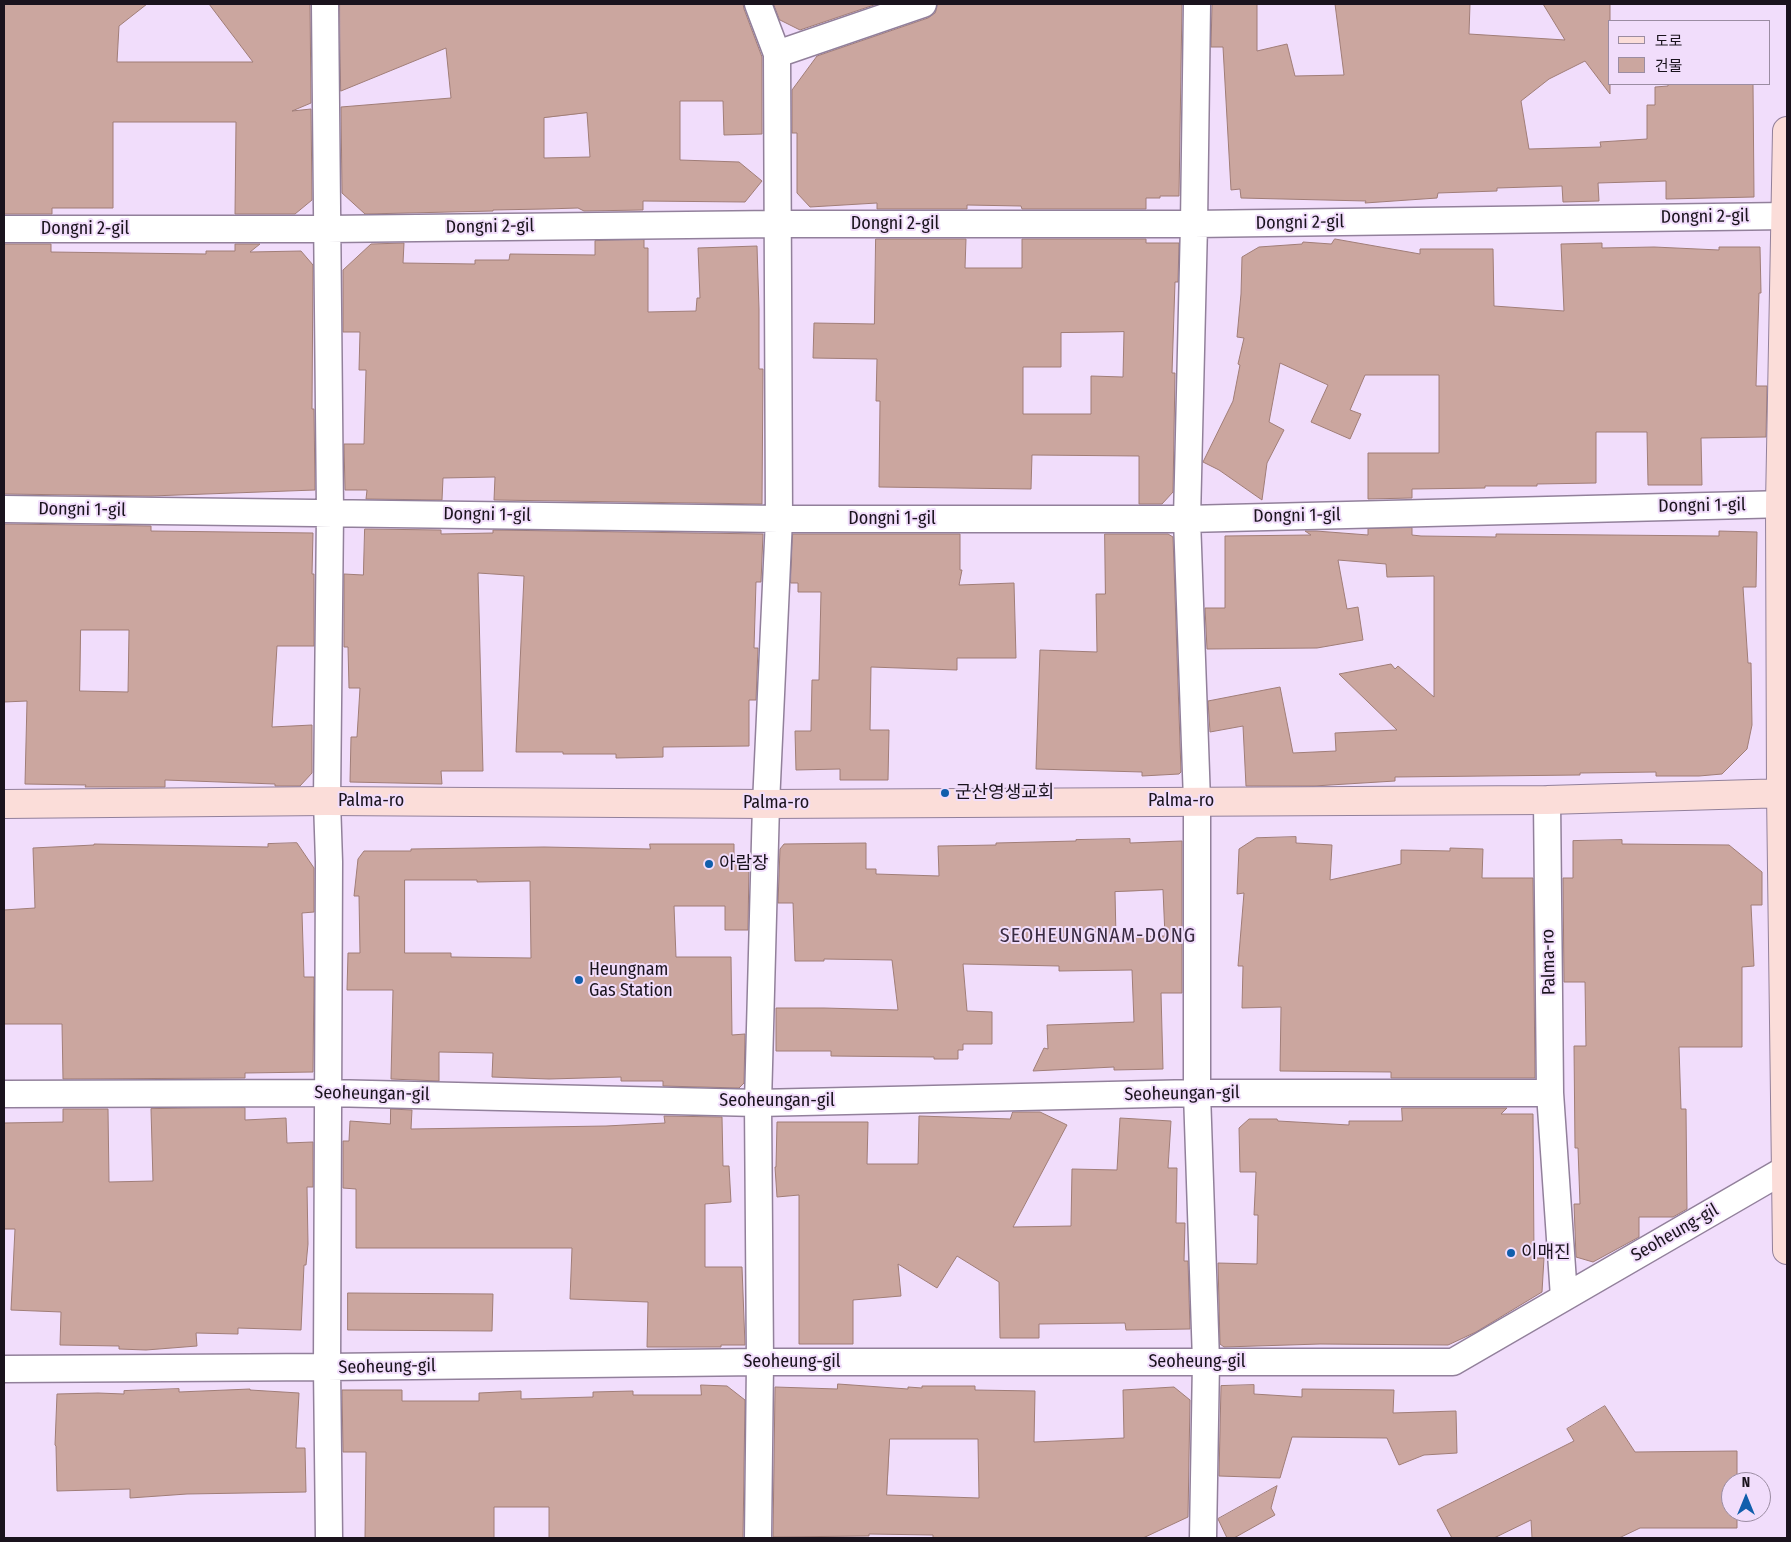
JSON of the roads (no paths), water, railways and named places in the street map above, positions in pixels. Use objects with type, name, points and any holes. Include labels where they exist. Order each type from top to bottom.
[{"type":"street","points":[[325,4],[330,512],[327,801],[329,862],[327,1368],[329,1538]]},
{"type":"street","points":[[758,4],[777,54],[779,519],[766,804],[758,1103],[760,1362],[758,1538]]},
{"type":"street","points":[[777,54],[923,4]]},
{"type":"street","points":[[1197,4],[1187,518],[1196,801],[1196,1093],[1206,1361],[1204,1538]]},
{"type":"street","points":[[1787,131],[1784,504],[1787,1250]]},
{"type":"street","name":"Dongni 2-gil","points":[[4,229],[328,229],[778,224],[1194,224],[1787,216]]},
{"type":"street","name":"Dongni 1-gil","points":[[4,509],[779,519],[1187,518],[1784,504]]},
{"type":"street","name":"Palma-ro","points":[[4,804],[327,801],[766,804],[1547,800],[1784,793]]},
{"type":"street","name":"Palma-ro","points":[[1547,800],[1550,1093]]},
{"type":"street","name":"Seoheungan-gil","points":[[4,1094],[328,1093],[758,1103],[1196,1093],[1550,1093]]},
{"type":"street","points":[[1550,1093],[1564,1297]]},
{"type":"street","name":"Seoheung-gil","points":[[4,1368],[327,1368],[760,1362],[1453,1362],[1786,1169]]},
{"type":"place","name":"군산영생교회","points":[[945,793]]},
{"type":"place","name":"아람장","points":[[709,864]]},
{"type":"place","name":"Heungnam Gas Station","points":[[579,980]]},
{"type":"place","name":"이매진","points":[[1511,1253]]},
{"type":"district","name":"SEOHEUNGNAM-DONG","points":[[1098,936]]}]
